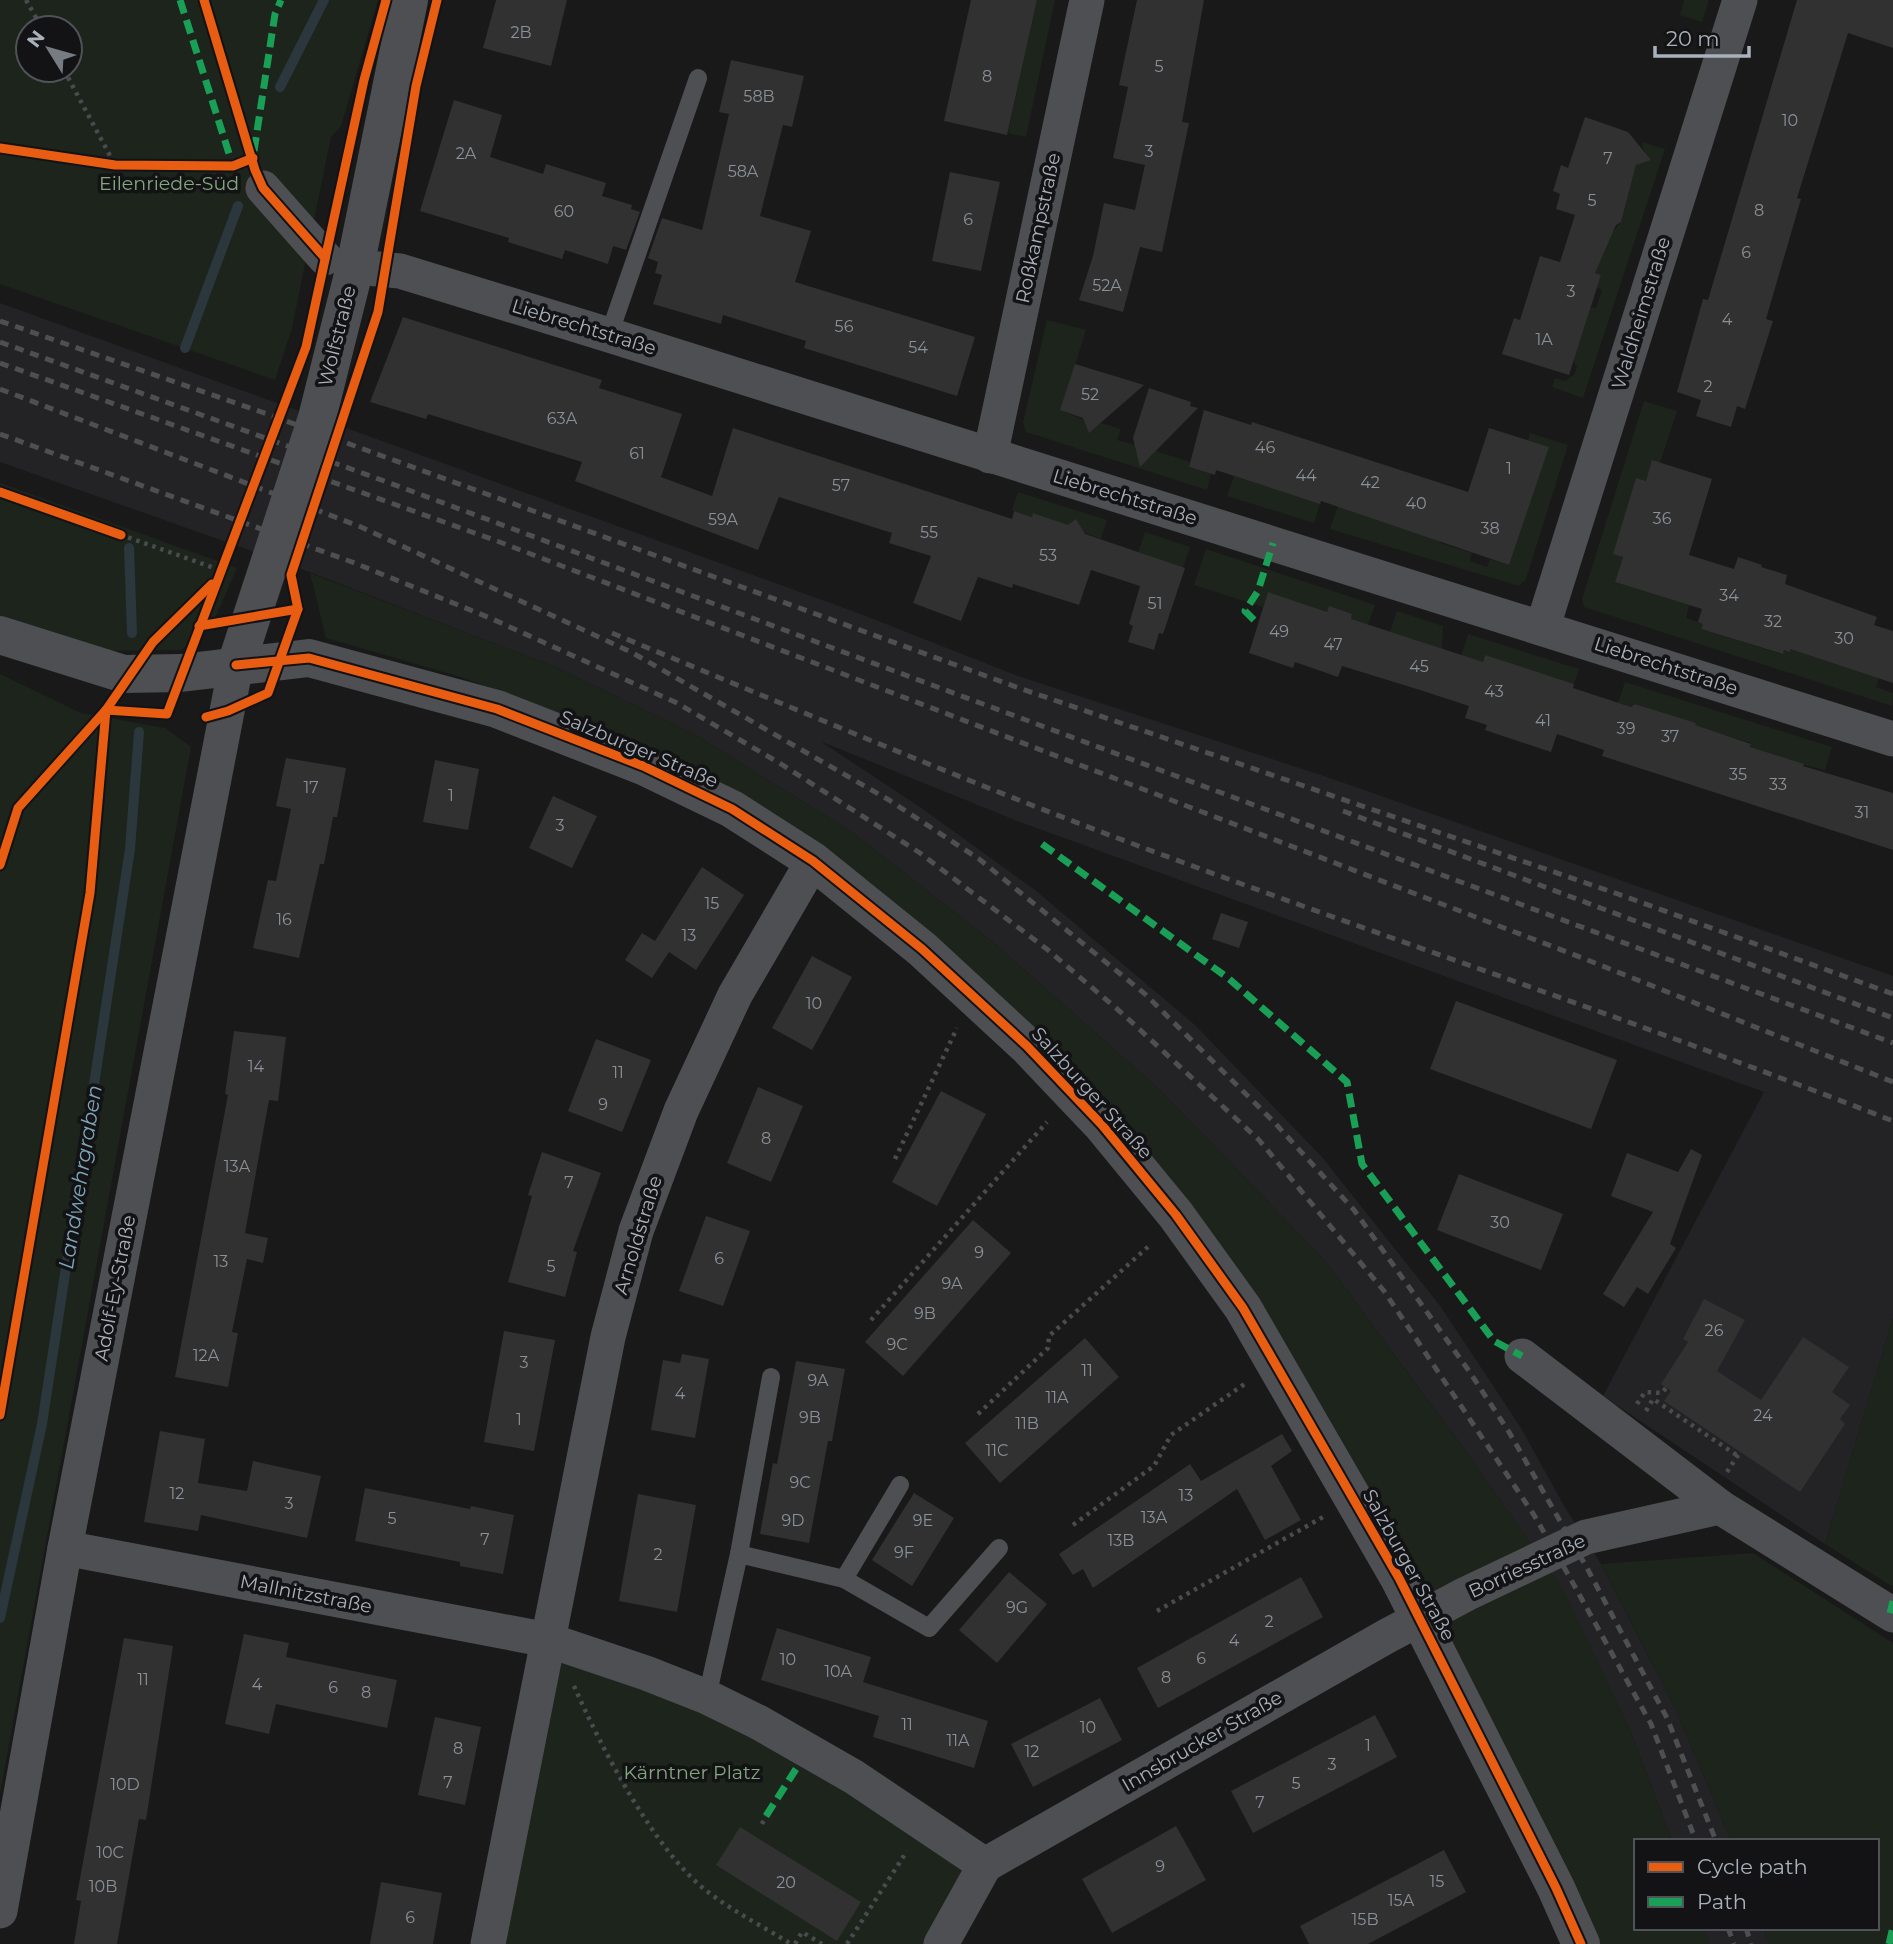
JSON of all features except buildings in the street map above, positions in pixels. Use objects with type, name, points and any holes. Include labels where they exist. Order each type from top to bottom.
[{"type":"street","name":"Wolfstraße","points":[[236,666],[317,418],[340,263],[410,0]]},
{"type":"street","name":"Roßkampstraße","points":[[990,456],[1087,0]]},
{"type":"street","name":"Waldheimstraße","points":[[1543,626],[1740,0]]},
{"type":"street","points":[[263,188],[340,263]]},
{"type":"street","name":"Liebrechtstraße","points":[[340,263],[400,271],[1543,626],[1893,738]]},
{"type":"street","name":"Salzburger Straße","points":[[0,635],[134,674],[309,658],[497,709],[643,766],[732,809],[813,861],[922,949],[1027,1046],[1102,1125],[1176,1215],[1243,1308],[1420,1618],[1556,1888],[1581,1944]]},
{"type":"street","name":"Adolf-Ey-Straße","points":[[0,1911],[65,1548],[236,666]]},
{"type":"street","name":"Arnoldstraße","points":[[548,1640],[608,1337],[636,1231],[681,1111],[735,995],[813,861]]},
{"type":"street","points":[[1522,1356],[1720,1507],[1893,1615]]},
{"type":"street","name":"Borriesstraße","points":[[1420,1618],[1586,1537],[1720,1507]]},
{"type":"street","name":"Mallnitzstraße","points":[[65,1548],[548,1640]]},
{"type":"street","name":"Innsbrucker Straße","points":[[985,1865],[1420,1618]]},
{"type":"street","points":[[488,1944],[548,1640],[707,1697],[854,1777],[985,1865],[941,1944]]},
{"type":"lane","points":[[609,335],[698,78]]},
{"type":"lane","points":[[707,1697],[739,1554],[771,1377]]},
{"type":"lane","points":[[844,1579],[900,1485]]},
{"type":"lane","points":[[739,1554],[844,1579],[929,1628],[999,1548]]},
{"type":"path","points":[[72,84],[115,165]]},
{"type":"path","points":[[0,492],[220,570]]},
{"type":"path","points":[[895,1159],[962,1017]]},
{"type":"path","points":[[871,1320],[1047,1122]]},
{"type":"path","points":[[978,1414],[1048,1349],[1049,1336],[1150,1245]]},
{"type":"path","points":[[1073,1525],[1154,1466],[1171,1436],[1246,1383]]},
{"type":"path","points":[[1644,1392],[1662,1393],[1666,1388]]},
{"type":"path","points":[[1729,1469],[1740,1452]]},
{"type":"path","points":[[1157,1611],[1324,1517]]},
{"type":"path","points":[[585,1711],[620,1777],[677,1862],[708,1892],[793,1944],[802,1931],[822,1944]]},
{"type":"path","points":[[762,1824],[766,1816]]},
{"type":"path","points":[[847,1944],[914,1840]]},
{"type":"shaded area","points":[[0,303],[858,613],[1018,676],[1327,777],[1893,976],[1893,1318],[1825,1544],[1603,1396],[1764,1092],[1020,822],[820,741],[920,807],[1035,890],[1195,1025],[1322,1157],[1441,1307],[1521,1428],[1563,1504],[1601,1564],[1677,1712],[1730,1839],[1671,1839],[1631,1732],[1558,1583],[1470,1457],[1325,1261],[1159,1089],[995,944],[852,832],[694,734],[558,668],[286,563],[0,462]]},
{"type":"shaded area","points":[[1705,1930],[1764,1930],[1769,1944],[1709,1944]]},
{"type":"green space","name":"Eilenriede-Süd","points":[[0,0],[378,0],[341,126],[331,137],[292,328],[275,380],[0,284]]},
{"type":"green space","points":[[1037,0],[1055,0],[1026,137],[1008,133]]},
{"type":"green space","points":[[1684,0],[1709,0],[1702,22],[1680,15]]},
{"type":"green space","points":[[1643,142],[1665,149],[1583,398],[1552,387],[1555,378],[1565,381],[1574,375],[1577,367],[1573,361],[1591,307],[1596,308],[1602,290],[1597,288],[1601,275],[1582,269],[1621,222],[1636,165],[1642,163],[1645,152]]},
{"type":"green space","points":[[1047,320],[1086,330],[1061,410],[1097,426],[1101,423],[1121,429],[1117,440],[1135,445],[1137,453],[1150,457],[1156,451],[1190,462],[1189,467],[1211,474],[1207,490],[1026,432],[1023,422]]},
{"type":"green space","points":[[1644,401],[1677,411],[1660,463],[1646,481],[1613,554],[1623,557],[1615,582],[1689,605],[1686,618],[1703,624],[1701,629],[1782,654],[1784,650],[1790,649],[1879,678],[1876,687],[1893,693],[1892,706],[1584,607],[1582,599]]},
{"type":"green space","points":[[1530,433],[1568,445],[1526,579],[1519,586],[1330,529],[1343,491],[1441,540],[1440,543],[1472,553],[1470,561],[1487,567],[1490,559],[1509,565],[1548,447],[1528,440]]},
{"type":"green space","points":[[1234,476],[1320,504],[1314,523],[1227,496]]},
{"type":"green space","points":[[0,483],[237,568],[212,625],[181,650],[94,651],[0,616]]},
{"type":"green space","points":[[1018,492],[1107,520],[1101,539],[1034,513],[1032,517],[1012,510]]},
{"type":"green space","points":[[1145,532],[1190,547],[1183,568],[1138,553]]},
{"type":"green space","points":[[1206,549],[1375,605],[1368,625],[1350,620],[1352,614],[1330,607],[1327,612],[1268,593],[1263,607],[1194,585]]},
{"type":"green space","points":[[310,573],[558,668],[694,734],[852,832],[995,944],[1159,1089],[1325,1261],[1470,1457],[1564,1591],[1631,1732],[1671,1839],[1634,1839],[1634,1930],[1705,1930],[1709,1944],[1581,1944],[1243,1308],[1027,1046],[654,751],[464,678],[326,638]]},
{"type":"green space","points":[[1397,611],[1443,626],[1442,649],[1390,632]]},
{"type":"green space","points":[[1468,634],[1579,669],[1574,684],[1547,675],[1544,682],[1511,664],[1485,655],[1482,662],[1461,656]]},
{"type":"green space","points":[[0,674],[81,713],[165,728],[191,747],[0,1794]]},
{"type":"green space","points":[[1625,682],[1832,747],[1825,770],[1749,751],[1751,743],[1657,711],[1649,712],[1646,707],[1636,704],[1631,707],[1618,703]]},
{"type":"green space","points":[[1893,1318],[1893,1587],[1825,1544]]},
{"type":"green space","points":[[1753,1553],[1893,1643],[1893,1944],[1769,1944],[1764,1930],[1879,1930],[1879,1839],[1730,1839],[1677,1712],[1601,1564]]},
{"type":"green space","name":"Kärntner Platz","points":[[548,1640],[646,1673],[985,1865],[941,1944],[488,1944]]},
{"type":"waterway","name":"Landwehrgraben","points":[[280,87],[324,0]]},
{"type":"waterway","name":"Landwehrgraben","points":[[185,348],[238,206]]},
{"type":"waterway","name":"Landwehrgraben","points":[[129,548],[132,633]]},
{"type":"waterway","name":"Landwehrgraben","points":[[0,1618],[42,1424],[130,849],[139,732]]},
{"type":"railway","points":[[0,321],[267,414],[1019,688],[1618,894],[1893,994]]},
{"type":"railway","points":[[0,342],[387,482],[1893,1043]]},
{"type":"railway","points":[[0,363],[497,541],[1585,959],[1893,1082]]},
{"type":"railway","points":[[0,389],[361,527],[631,652],[889,800],[979,859],[1145,994],[1274,1122],[1354,1210],[1469,1371],[1509,1432],[1587,1568],[1667,1718],[1715,1839]]},
{"type":"railway","points":[[0,434],[352,562],[490,618],[677,703],[781,764],[920,853],[1048,950],[1124,1015],[1259,1140],[1384,1291],[1534,1515],[1569,1576],[1651,1724],[1695,1839]]},
{"type":"railway","points":[[612,633],[1070,820],[1705,1050],[1893,1121]]},
{"type":"railway","points":[[1343,811],[1893,1018]]},
{"type":"railway","points":[[1729,1930],[1734,1944]]},
{"type":"railway","points":[[1747,1930],[1751,1944]]},
{"type":"marked path","points":[[180,0],[233,166]]},
{"type":"marked path","points":[[254,151],[275,14],[281,0]]},
{"type":"marked path","points":[[1254,620],[1245,611],[1258,591],[1273,543]]},
{"type":"marked path","points":[[1042,844],[1228,978],[1347,1082],[1362,1164],[1494,1341],[1522,1356]]},
{"type":"marked path","points":[[1890,1613],[1893,1601]]},
{"type":"marked path","points":[[766,1816],[796,1769]]},
{"type":"marked path","points":[[1889,1944],[1893,1927]]},
{"type":"cycle path","points":[[204,0],[255,170],[263,188],[325,258]]},
{"type":"cycle path","points":[[106,710],[167,714],[306,347],[364,80],[386,0]]},
{"type":"cycle path","points":[[206,717],[228,711],[268,693],[298,609],[291,575],[378,312],[416,86],[437,0]]},
{"type":"cycle path","points":[[0,148],[115,165],[233,166],[253,158]]},
{"type":"cycle path","points":[[0,492],[121,535]]},
{"type":"cycle path","points":[[0,865],[18,808],[106,710],[153,642],[212,584]]},
{"type":"cycle path","points":[[199,626],[298,609]]},
{"type":"cycle path","points":[[236,665],[309,658],[497,709],[643,766],[732,809],[813,861],[922,949],[1027,1046],[1102,1125],[1176,1215],[1243,1308],[1399,1578],[1556,1888],[1581,1944]]},
{"type":"cycle path","points":[[0,1415],[90,893],[106,710]]}]
